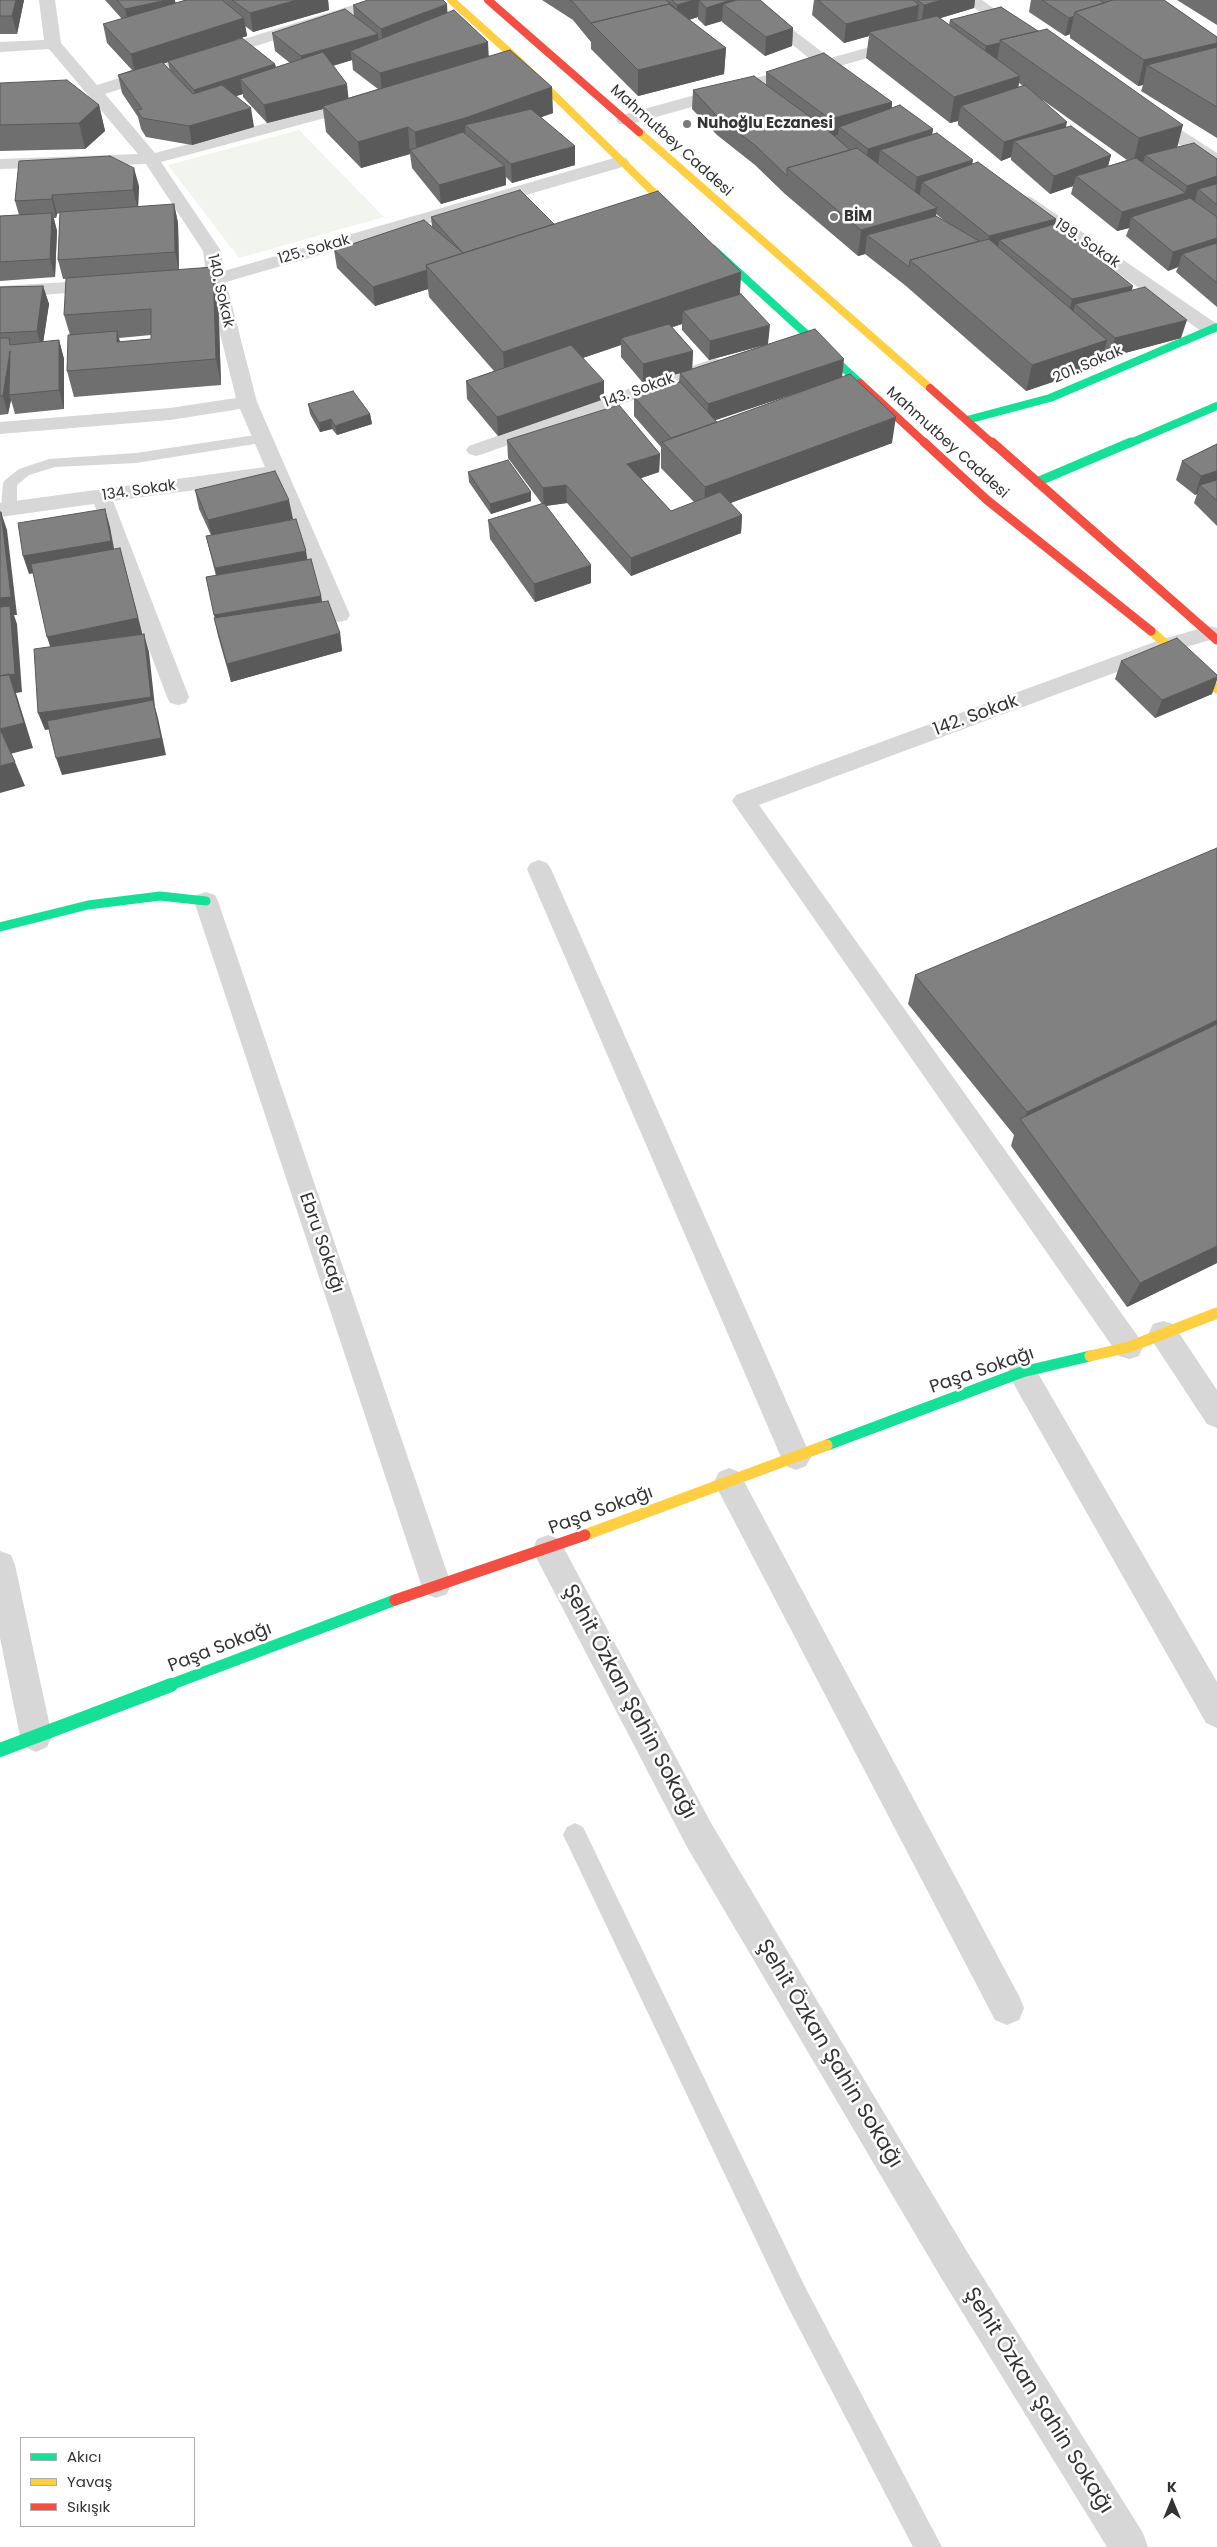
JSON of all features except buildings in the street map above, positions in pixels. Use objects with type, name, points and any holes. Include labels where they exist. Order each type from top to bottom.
[{"type":"main road","points":[[451,0],[518,60],[620,162],[690,227]]},
{"type":"main road","name":"Mahmutbey Caddesi","points":[[488,0],[625,120],[648,153],[967,420],[1214,637]]},
{"type":"main road","points":[[620,162],[648,153]]},
{"type":"main road","name":"Mahmutbey Caddesi","points":[[704,240],[811,329],[987,500],[1168,645],[1217,689]]},
{"type":"main road","name":"201. Sokak","points":[[967,420],[1050,398],[1214,328]]},
{"type":"main road","points":[[1037,482],[1217,406]]},
{"type":"main road","points":[[0,926],[88,905],[160,896],[206,901]]},
{"type":"main road","name":"Paşa Sokağı","points":[[0,1750],[436,1584],[548,1549],[1022,1372],[1129,1347],[1217,1313]]},
{"type":"street","points":[[0,47],[53,44],[47,0]]},
{"type":"street","points":[[94,92],[385,0]]},
{"type":"street","points":[[744,0],[826,64],[859,87]]},
{"type":"street","points":[[971,0],[1028,38]]},
{"type":"street","points":[[977,22],[996,17]]},
{"type":"street","points":[[625,120],[920,38]]},
{"type":"street","name":"140. Sokak","points":[[53,44],[151,159],[212,251],[216,279],[247,402],[340,615]]},
{"type":"street","points":[[499,65],[518,60]]},
{"type":"street","points":[[0,164],[151,159],[377,98]]},
{"type":"street","points":[[1135,108],[1217,161]]},
{"type":"street","name":"125. Sokak","points":[[176,281],[216,279],[620,162]]},
{"type":"street","name":"199. Sokak","points":[[1014,194],[1214,328]]},
{"type":"street","points":[[0,292],[118,285]]},
{"type":"street","points":[[783,339],[811,329]]},
{"type":"street","name":"143. Sokak","points":[[476,450],[737,356]]},
{"type":"street","points":[[0,428],[170,414],[247,402]]},
{"type":"street","name":"134. Sokak","points":[[4,509],[278,472]]},
{"type":"street","points":[[101,496],[178,697]]},
{"type":"street","name":"142. Sokak","points":[[1129,1347],[744,801],[1168,645],[1214,637]]},
{"type":"street","points":[[539,869],[796,1457]]},
{"type":"street","name":"Ebru Sokağı","points":[[206,901],[436,1584]]},
{"type":"street","points":[[1164,1333],[1217,1414]]},
{"type":"street","points":[[1022,1372],[1217,1712]]},
{"type":"street","points":[[729,1482],[1007,2008]]},
{"type":"street","name":"Şehit Özkan Şahin Sokağı","points":[[548,1549],[704,1844],[953,2263],[1129,2547]]},
{"type":"street","points":[[0,1565],[36,1736]]},
{"type":"lane","points":[[4,509],[10,483],[24,472],[54,462],[136,458],[262,439]]},
{"type":"lane","points":[[575,1835],[795,2294],[928,2547]]},
{"type":"shaded area","points":[[299,130],[384,217],[239,258],[168,165]]},
{"type":"traffic: fast","points":[[713,249],[860,383]]},
{"type":"traffic: fast","points":[[967,420],[1050,398],[1217,327]]},
{"type":"traffic: fast","points":[[1037,482],[1217,406]]},
{"type":"traffic: fast","points":[[0,927],[88,905],[160,896],[206,901]]},
{"type":"traffic: fast","points":[[827,1445],[1022,1372],[1090,1356]]},
{"type":"traffic: fast","points":[[0,1750],[395,1600]]},
{"type":"traffic: slow","points":[[451,0],[518,60],[680,218]]},
{"type":"traffic: slow","points":[[639,132],[930,388]]},
{"type":"traffic: slow","points":[[1151,631],[1217,689]]},
{"type":"traffic: slow","points":[[1090,1356],[1129,1347],[1217,1313]]},
{"type":"traffic: slow","points":[[585,1535],[827,1445]]},
{"type":"traffic: jam","points":[[488,0],[639,132]]},
{"type":"traffic: jam","points":[[860,383],[987,500],[1151,631]]},
{"type":"traffic: jam","points":[[930,388],[1217,640]]},
{"type":"traffic: jam","points":[[395,1600],[585,1535]]},
{"type":"place","name":"Nuhoğlu Eczanesi","points":[[687,124]]},
{"type":"place","name":"BİM","points":[[834,217]]}]
